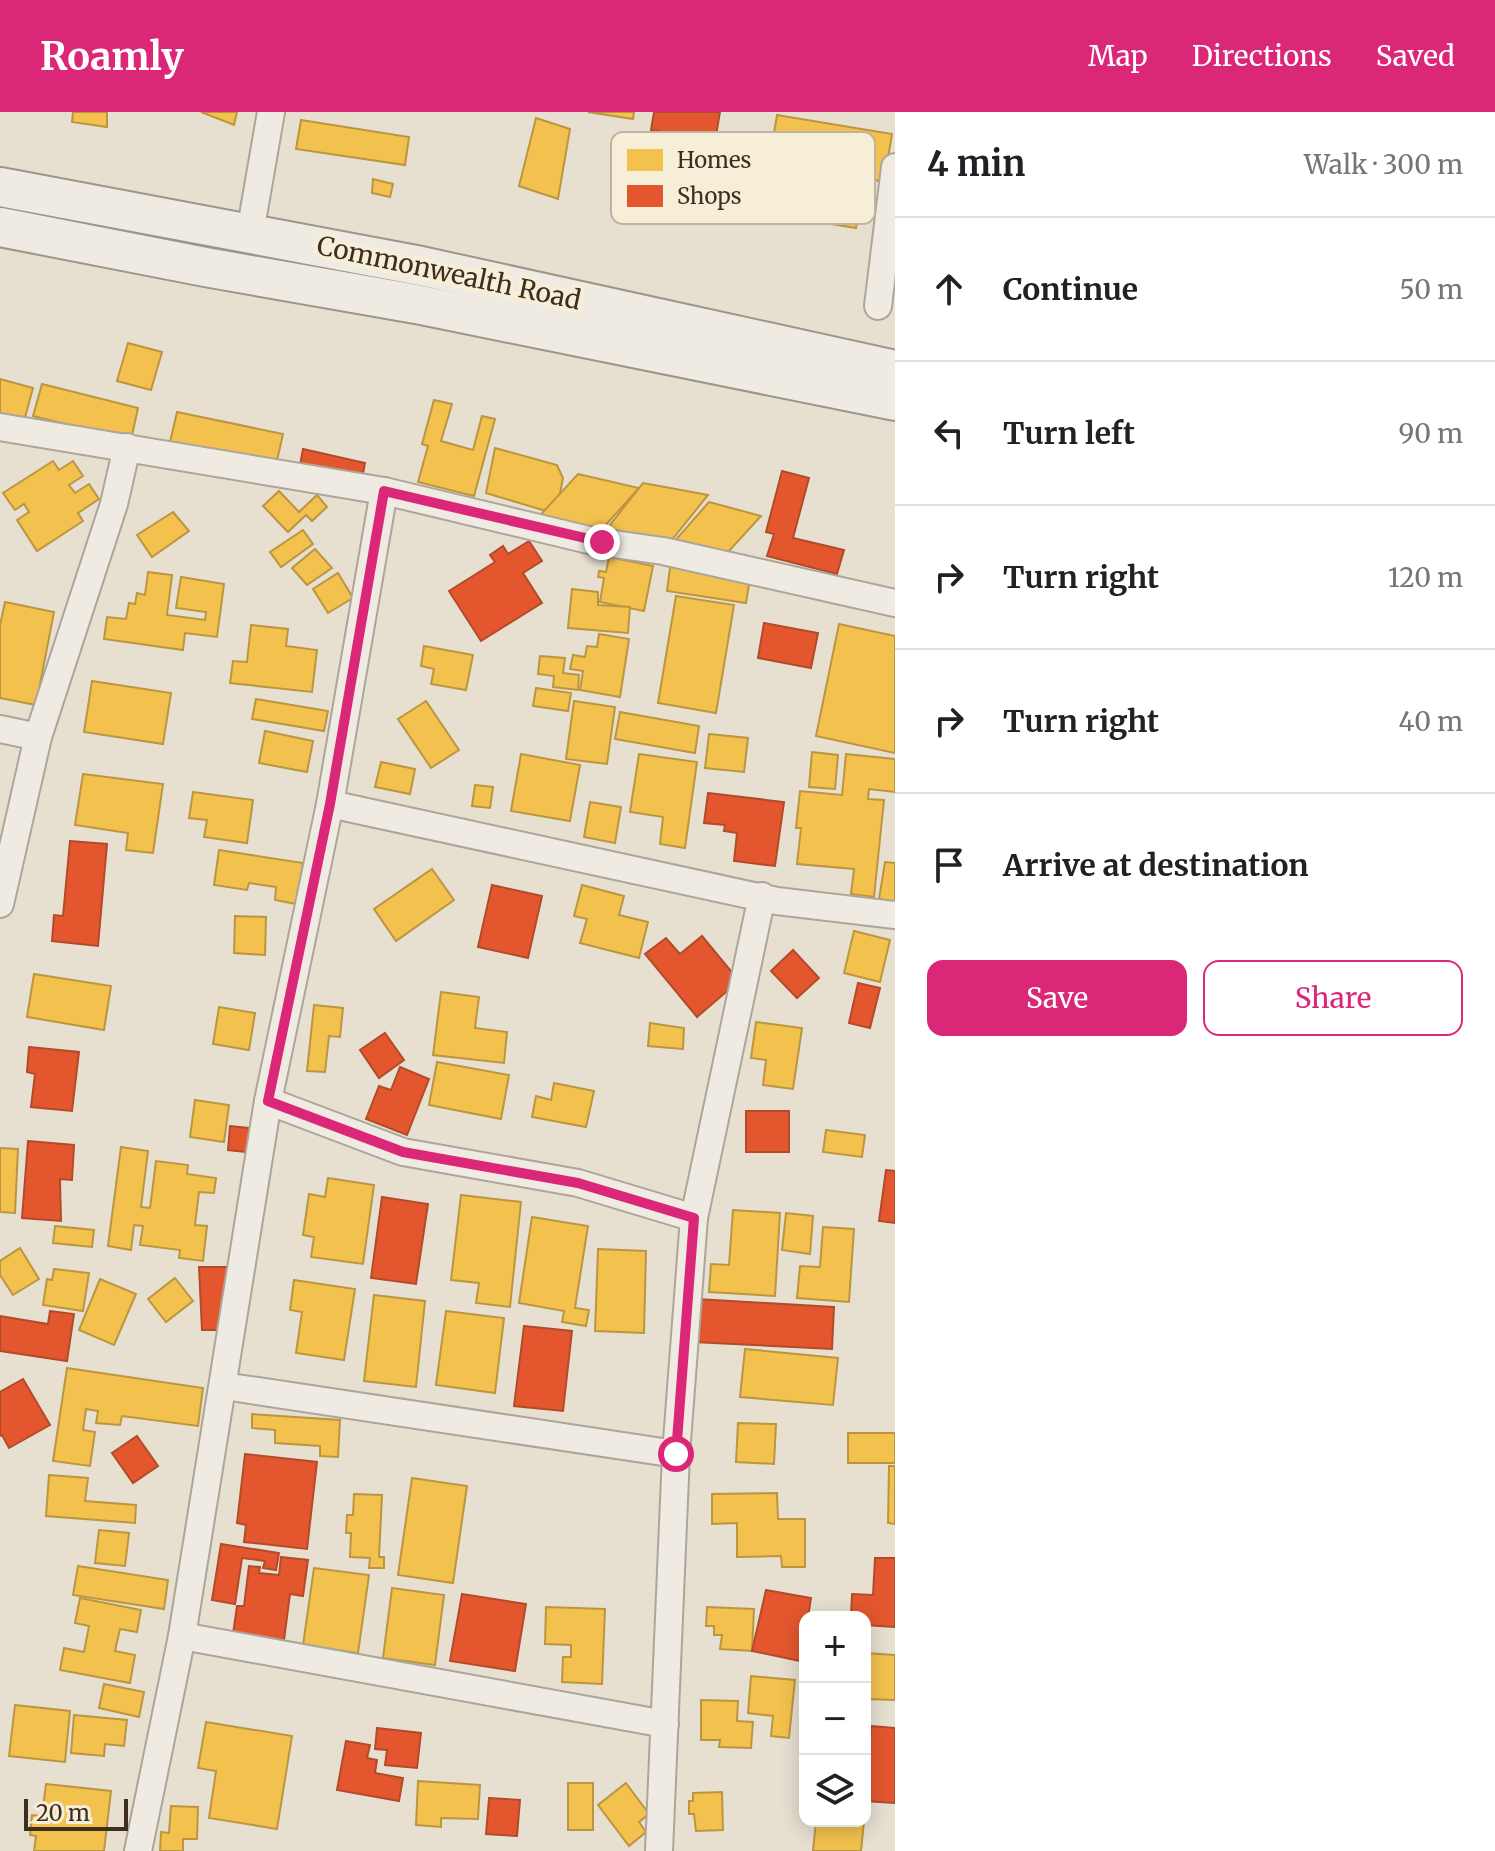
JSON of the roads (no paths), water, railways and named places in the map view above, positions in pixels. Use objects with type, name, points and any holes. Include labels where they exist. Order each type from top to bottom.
[{"type":"main road","name":"Commonwealth Road","points":[[0,187],[437,269],[895,370]]},
{"type":"main road","name":"Commonwealth Road","points":[[0,227],[416,304],[895,401]]},
{"type":"street","points":[[250,233],[271,112]]},
{"type":"street","points":[[878,306],[895,167]]},
{"type":"street","points":[[0,427],[384,491],[593,541],[663,551],[895,603]]},
{"type":"street","points":[[0,904],[38,737],[114,504],[127,447]]},
{"type":"street","points":[[138,1851],[182,1636],[268,1101],[330,804],[384,491]]},
{"type":"street","points":[[0,729],[38,737]]},
{"type":"street","points":[[330,804],[777,901],[895,915]]},
{"type":"street","points":[[659,1851],[676,1454],[694,1218],[762,896]]},
{"type":"street","points":[[268,1101],[403,1152],[578,1183],[694,1218]]},
{"type":"street","points":[[224,1386],[676,1454]]},
{"type":"street","points":[[182,1636],[665,1724]]}]
